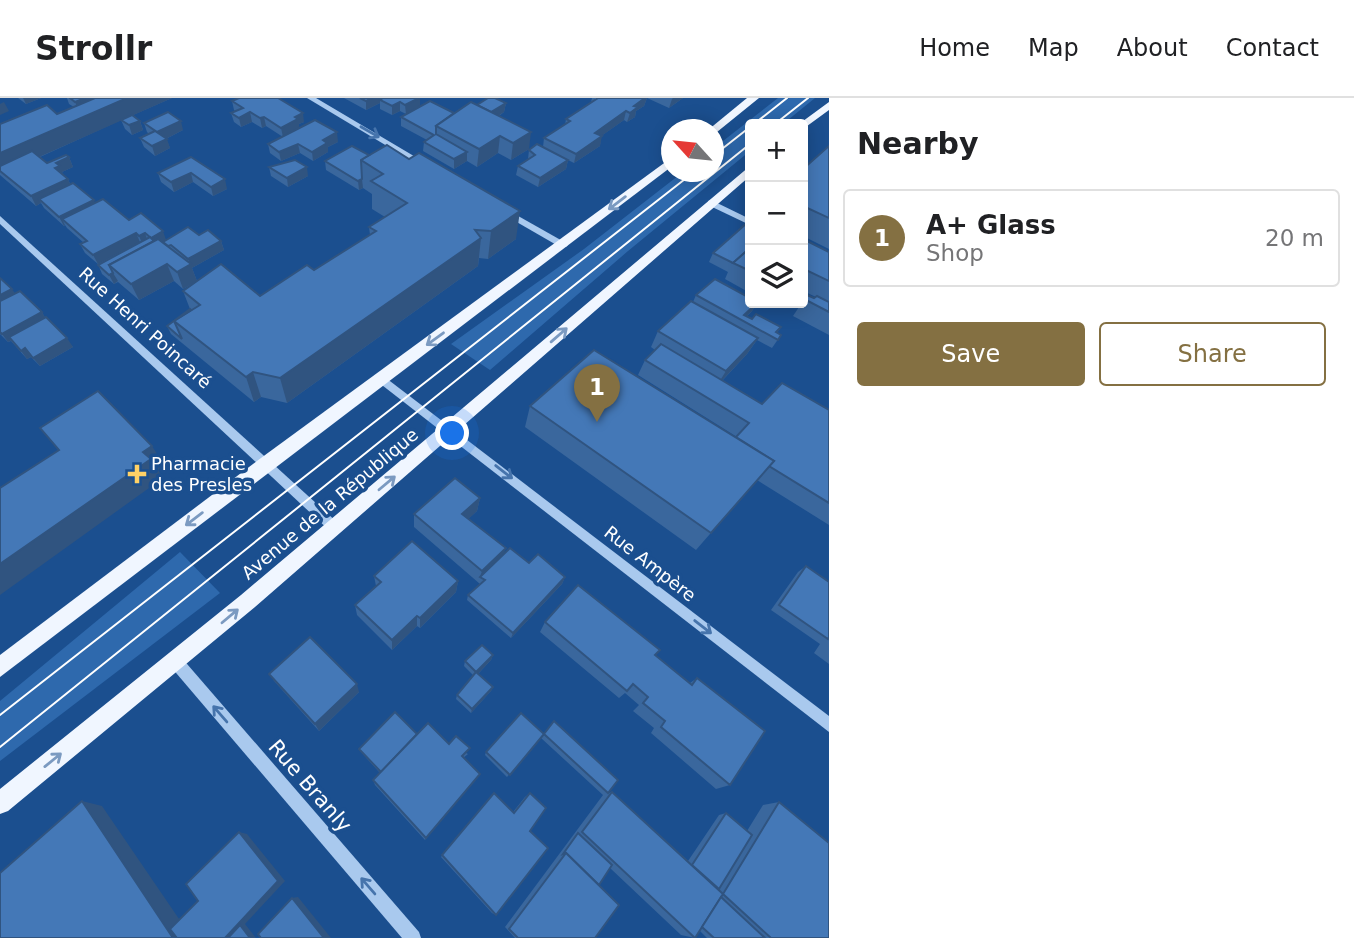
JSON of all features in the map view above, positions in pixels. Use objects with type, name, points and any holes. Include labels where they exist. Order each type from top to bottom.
[{"type":"main road","points":[[724,121],[754,98]]},
{"type":"main road","points":[[808,123],[829,105]]},
{"type":"main road","points":[[0,667],[267,463],[661,170]]},
{"type":"main road","name":"Avenue de la République","points":[[0,803],[176,662],[450,430],[745,174]]},
{"type":"street","points":[[311,98],[437,172]]},
{"type":"street","points":[[495,205],[563,245]]},
{"type":"street","name":"Rue Henri Poincaré","points":[[0,219],[335,527]]},
{"type":"street","name":"Rue Ampère","points":[[382,379],[829,725]]},
{"type":"street","name":"Rue Branly","points":[[176,662],[413,938]]},
{"type":"lane","points":[[711,203],[745,220]]},
{"type":"shaded area","points":[[778,98],[815,98],[789,119],[751,119]]},
{"type":"shaded area","points":[[745,124],[745,155],[724,172],[724,140]]},
{"type":"shaded area","points":[[670,182],[712,182],[490,370],[451,344],[584,249]]},
{"type":"shaded area","points":[[180,552],[220,593],[0,761],[0,701]]},
{"type":"building","points":[[95,98],[127,98],[0,153],[0,124],[47,105],[57,114]]},
{"type":"building","points":[[239,98],[278,98],[303,113],[295,117],[298,119],[281,128],[250,112],[239,118],[231,113],[243,108],[232,101]]},
{"type":"building","points":[[419,98],[405,105],[400,102],[392,106],[380,100]]},
{"type":"building","points":[[488,98],[506,103],[491,112],[477,105]]},
{"type":"building","points":[[598,98],[645,98],[634,106],[638,107],[630,113],[626,111],[595,133],[602,136],[576,154],[544,138],[570,121],[566,119]]},
{"type":"building","points":[[430,101],[454,113],[436,126],[436,134],[467,152],[454,159],[424,142],[434,135],[401,117]]},
{"type":"building","points":[[471,102],[531,132],[513,143],[500,136],[479,149],[436,126]]},
{"type":"building","points":[[168,112],[181,121],[157,132],[144,123]]},
{"type":"building","points":[[132,115],[140,121],[129,125],[121,120]]},
{"type":"building","points":[[315,120],[337,132],[323,140],[327,143],[312,152],[298,144],[279,152],[268,144]]},
{"type":"building","points":[[155,131],[167,139],[152,146],[140,138]]},
{"type":"building","points":[[537,144],[568,160],[540,178],[518,166],[535,155],[529,150]]},
{"type":"building","points":[[387,145],[409,159],[419,153],[520,211],[491,231],[475,230],[481,238],[280,378],[253,372],[246,377],[174,321],[200,305],[183,291],[221,264],[260,296],[307,265],[314,270],[376,231],[369,227],[407,203],[371,181],[383,174],[361,160]]},
{"type":"building","points":[[352,146],[369,155],[361,160],[362,179],[358,181],[325,161]]},
{"type":"building","points":[[829,146],[829,218],[808,208],[808,165]]},
{"type":"building","points":[[32,151],[47,163],[66,155],[69,157],[56,163],[60,166],[55,168],[68,179],[31,196],[0,171],[0,166]]},
{"type":"building","points":[[191,157],[225,179],[211,187],[191,173],[171,182],[158,173]]},
{"type":"building","points":[[295,160],[307,167],[287,178],[269,167]]},
{"type":"building","points":[[73,183],[94,200],[59,217],[39,199]]},
{"type":"building","points":[[103,199],[129,220],[141,213],[163,231],[151,238],[145,233],[139,236],[136,233],[93,255],[80,244],[87,241],[62,219]]},
{"type":"building","points":[[745,225],[745,252],[733,263],[713,253]]},
{"type":"building","points":[[188,227],[199,235],[208,230],[221,241],[188,259],[163,242]]},
{"type":"building","points":[[150,237],[154,241],[109,265],[113,273],[109,275],[98,265]]},
{"type":"building","points":[[158,239],[191,264],[177,272],[167,264],[131,284],[109,265]]},
{"type":"building","points":[[808,242],[829,252],[829,281],[808,271]]},
{"type":"building","points":[[745,252],[745,269],[733,263]]},
{"type":"building","points":[[0,278],[12,289],[0,295]]},
{"type":"building","points":[[715,279],[745,295],[745,308],[752,308],[744,315],[752,319],[756,314],[781,327],[776,332],[781,335],[778,340],[696,295]]},
{"type":"building","points":[[20,291],[42,312],[2,334],[0,301]]},
{"type":"building","points":[[808,295],[814,298],[817,296],[829,302],[829,312],[808,301]]},
{"type":"building","points":[[691,301],[758,338],[726,371],[658,331]]},
{"type":"building","points":[[190,309],[174,321],[182,339],[167,326]]},
{"type":"building","points":[[46,317],[67,338],[33,358],[25,348],[21,351],[9,337]]},
{"type":"building","points":[[661,344],[762,404],[782,383],[829,410],[829,503],[769,466],[774,461],[736,437],[749,423],[645,360]]},
{"type":"building","points":[[594,350],[774,461],[711,533],[530,406]]},
{"type":"building","points":[[98,391],[152,446],[143,452],[151,459],[0,564],[0,488],[59,450],[40,428]]},
{"type":"building","points":[[455,478],[480,498],[462,514],[506,548],[482,571],[414,514]]},
{"type":"building","points":[[412,541],[458,581],[420,618],[417,616],[392,640],[355,605],[381,582],[374,576]]},
{"type":"building","points":[[510,548],[529,563],[538,554],[565,577],[513,633],[468,595],[485,580],[480,577]]},
{"type":"building","points":[[806,566],[829,582],[828,639],[779,605]]},
{"type":"building","points":[[578,585],[660,650],[655,655],[692,685],[697,678],[765,731],[730,785],[661,727],[665,721],[643,703],[648,697],[633,684],[627,691],[545,622]]},
{"type":"building","points":[[310,637],[357,684],[315,724],[269,674]]},
{"type":"building","points":[[482,645],[493,655],[476,672],[465,661]]},
{"type":"building","points":[[476,672],[493,687],[472,709],[457,695]]},
{"type":"building","points":[[395,712],[417,734],[381,772],[359,749]]},
{"type":"building","points":[[521,713],[544,734],[510,775],[486,752]]},
{"type":"building","points":[[554,721],[618,780],[608,793],[544,734]]},
{"type":"building","points":[[428,723],[449,744],[456,736],[470,748],[462,756],[480,774],[426,838],[373,780]]},
{"type":"building","points":[[612,792],[723,894],[695,938],[582,832]]},
{"type":"building","points":[[494,793],[514,813],[530,793],[546,808],[530,831],[548,848],[496,915],[442,855]]},
{"type":"building","points":[[82,801],[173,938],[0,938],[0,873]]},
{"type":"building","points":[[779,802],[829,843],[829,938],[771,938],[723,894]]},
{"type":"building","points":[[726,813],[752,835],[719,889],[692,865]]},
{"type":"building","points":[[239,832],[278,881],[225,938],[177,938],[170,929],[198,901],[186,884]]},
{"type":"building","points":[[578,833],[612,865],[599,885],[566,853],[563,854]]},
{"type":"building","points":[[566,853],[619,905],[595,938],[518,938],[509,929]]},
{"type":"building","points":[[721,897],[765,938],[714,938],[702,927]]},
{"type":"building","points":[[292,898],[324,938],[261,938],[258,934]]},
{"type":"building","points":[[240,925],[250,938],[228,938]]},
{"type":"tram line","points":[[760,119],[787,98]]},
{"type":"tram line","points":[[781,119],[808,98]]},
{"type":"tram line","points":[[724,147],[745,131]]},
{"type":"tram line","points":[[0,747],[745,148]]},
{"type":"tram line","points":[[0,715],[681,182]]},
{"type":"place","name":"A+ Glass","points":[[597,422]]},
{"type":"place","name":"Pharmacie des Presles","points":[[137,474]]}]
